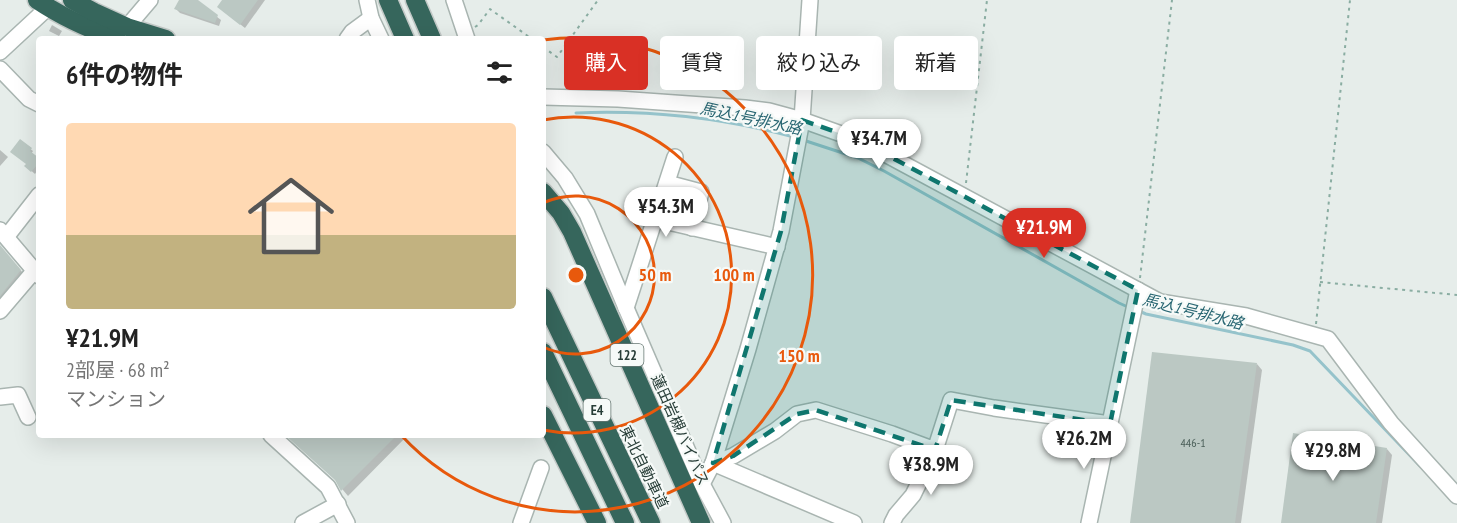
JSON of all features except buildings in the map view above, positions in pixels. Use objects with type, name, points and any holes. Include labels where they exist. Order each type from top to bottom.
[{"type":"highway","points":[[72,0],[94,12],[121,35]]},
{"type":"highway","points":[[388,0],[404,36]]},
{"type":"highway","points":[[416,0],[431,36]]},
{"type":"highway","points":[[42,3],[92,30],[121,35]]},
{"type":"highway","name":"蓮田岩槻バイパス","points":[[546,196],[561,213],[572,232],[701,523]]},
{"type":"highway","name":"東北自動車道","points":[[546,303],[651,523]]},
{"type":"highway","name":"E4","points":[[546,358],[625,523]]},
{"type":"highway","points":[[546,421],[597,523]]},
{"type":"street","points":[[367,0],[371,18],[380,36]]},
{"type":"street","points":[[454,0],[465,35]]},
{"type":"street","points":[[702,484],[713,463],[777,247],[802,120],[810,0]]},
{"type":"street","points":[[121,35],[146,1]]},
{"type":"street","points":[[0,52],[42,13],[42,3]]},
{"type":"street","points":[[349,36],[371,18]]},
{"type":"street","points":[[0,69],[29,99],[36,102]]},
{"type":"street","points":[[546,97],[618,99],[745,108],[769,111],[802,120],[861,141],[1160,302],[1246,315],[1329,339],[1391,423],[1457,496]]},
{"type":"street","points":[[546,155],[566,178],[587,214],[702,484],[723,523]]},
{"type":"street","points":[[626,308],[675,158]]},
{"type":"street","points":[[667,183],[701,192],[692,228]]},
{"type":"street","points":[[36,198],[3,233],[36,272]]},
{"type":"street","points":[[655,219],[777,247]]},
{"type":"street","points":[[1,308],[36,274]]},
{"type":"street","points":[[1089,523],[1138,290]]},
{"type":"street","points":[[0,397],[18,395],[28,417]]},
{"type":"street","points":[[892,523],[913,495],[935,450],[951,400],[1110,424]]},
{"type":"street","points":[[713,463],[733,456],[775,431],[797,414],[816,410],[935,450]]},
{"type":"street","points":[[274,438],[328,487],[347,523]]},
{"type":"street","points":[[713,463],[854,523]]},
{"type":"street","points":[[521,523],[541,468]]},
{"type":"street","points":[[303,523],[338,504]]},
{"type":"path","points":[[546,49],[557,57],[598,0]]},
{"type":"path","points":[[965,198],[987,0]]},
{"type":"path","points":[[1138,290],[1172,0]]},
{"type":"path","points":[[1315,336],[1350,0]]},
{"type":"path","points":[[465,35],[478,25],[490,9],[527,36]]},
{"type":"path","points":[[1320,282],[1457,295]]},
{"type":"highlighted area","points":[[802,120],[861,141],[1138,290],[1110,424],[951,400],[935,450],[816,410],[797,414],[733,456],[713,463],[781,231]]},
{"type":"waterway","name":"馬込1号排水路","points":[[576,113],[631,113],[686,117],[713,120],[794,137]]},
{"type":"waterway","name":"馬込1号排水路","points":[[803,140],[858,158],[884,171],[1130,308]]},
{"type":"waterway","name":"馬込1号排水路","points":[[1139,311],[1293,345],[1310,351],[1420,466]]}]
